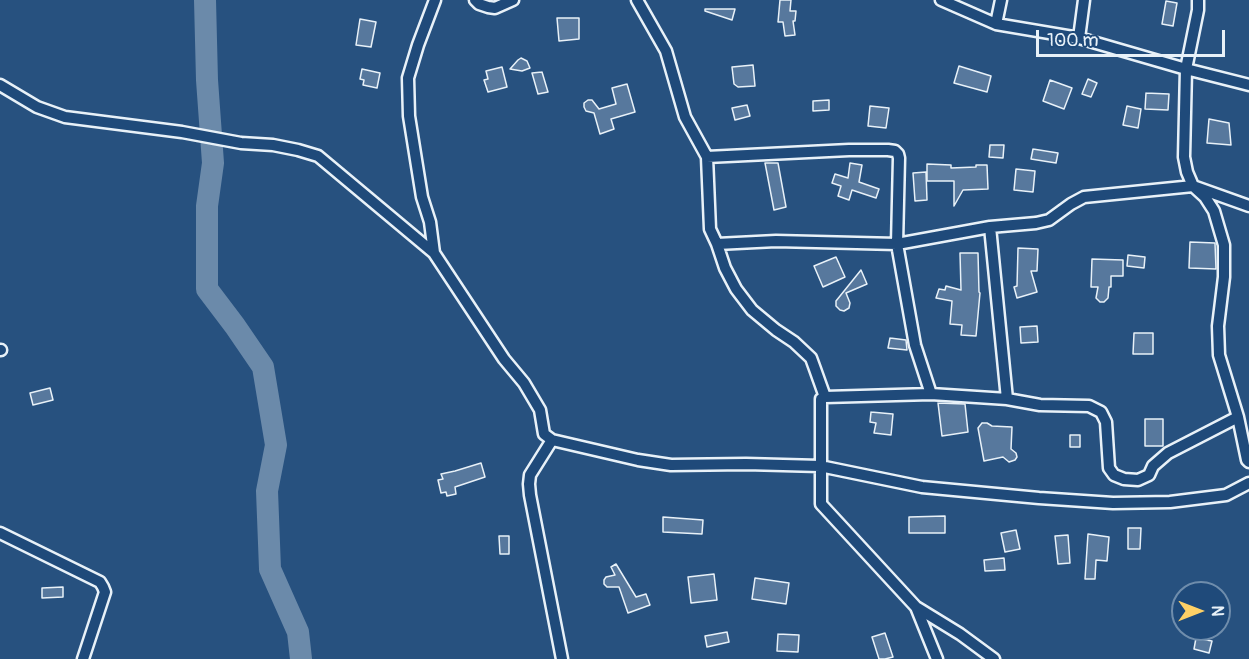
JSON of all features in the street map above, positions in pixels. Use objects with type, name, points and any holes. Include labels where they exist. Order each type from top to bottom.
[{"type":"street","points":[[434,253],[410,125],[408,78],[435,0]]},
{"type":"street","points":[[475,0],[488,8],[495,8],[513,0]]},
{"type":"street","points":[[637,0],[666,51],[685,117],[707,157],[710,229],[724,268],[752,310],[811,358],[825,397]]},
{"type":"street","points":[[941,0],[996,24],[1079,38],[1249,85]]},
{"type":"street","points":[[996,24],[1001,0]]},
{"type":"street","points":[[1079,38],[1084,0]]},
{"type":"street","points":[[1198,0],[1186,69],[1184,157],[1193,186],[1205,196],[1214,211],[1224,245],[1224,277],[1218,340],[1222,366],[1238,417],[1248,460]]},
{"type":"street","points":[[0,85],[37,107],[65,117],[182,132],[242,143],[273,145],[318,156],[434,253],[504,359],[529,392],[540,410],[544,434],[552,440],[638,460],[671,465],[820,466],[922,487],[1113,503],[1170,502],[1226,495],[1249,483]]},
{"type":"street","points":[[707,157],[849,150],[895,151],[898,154],[897,244],[915,345],[932,394]]},
{"type":"street","points":[[717,244],[776,241],[897,244],[990,227],[1049,220],[1084,197],[1193,186],[1249,206]]},
{"type":"street","points":[[990,227],[1007,399]]},
{"type":"street","points":[[994,659],[960,634],[916,607],[821,504],[820,399],[932,394],[1007,399],[1040,405],[1089,406],[1101,412],[1106,422],[1109,468],[1114,475],[1124,479],[1138,480],[1149,475],[1153,466],[1168,453],[1238,417]]},
{"type":"street","points":[[552,440],[530,475],[529,484],[561,659]]},
{"type":"street","points":[[0,533],[100,582],[105,592],[83,659]]},
{"type":"street","points":[[916,607],[938,659]]},
{"type":"building","points":[[780,0],[791,0],[790,11],[796,11],[795,21],[793,21],[795,35],[785,36],[783,22],[778,22]]},
{"type":"building","points":[[1166,1],[1177,3],[1173,26],[1162,24]]},
{"type":"building","points":[[705,9],[735,9],[732,20],[705,11]]},
{"type":"building","points":[[557,18],[579,18],[579,39],[559,41]]},
{"type":"building","points":[[360,19],[376,22],[371,47],[356,45]]},
{"type":"building","points":[[521,58],[527,61],[530,68],[522,71],[510,69],[518,60]]},
{"type":"building","points":[[753,65],[755,86],[738,87],[734,84],[732,67]]},
{"type":"building","points":[[959,66],[991,76],[987,92],[954,83]]},
{"type":"building","points":[[502,67],[507,87],[488,92],[484,80],[488,79],[486,71]]},
{"type":"building","points":[[362,69],[380,73],[377,88],[363,85],[364,80],[360,79]]},
{"type":"building","points":[[542,72],[548,92],[538,94],[532,73]]},
{"type":"building","points":[[1088,79],[1097,83],[1091,97],[1082,94]]},
{"type":"building","points":[[1050,80],[1072,88],[1064,109],[1043,101]]},
{"type":"building","points":[[627,84],[635,112],[611,119],[614,129],[600,134],[594,113],[586,111],[584,103],[592,100],[599,109],[616,104],[612,88]]},
{"type":"building","points":[[1146,93],[1169,94],[1168,110],[1145,109]]},
{"type":"building","points":[[829,100],[829,110],[813,111],[813,101]]},
{"type":"building","points":[[747,105],[750,116],[735,120],[732,108]]},
{"type":"building","points":[[870,106],[889,108],[886,128],[868,126]]},
{"type":"building","points":[[1127,106],[1141,109],[1138,128],[1123,125]]},
{"type":"building","points":[[1209,119],[1229,123],[1231,145],[1207,143]]},
{"type":"building","points":[[990,145],[1004,145],[1003,158],[989,157]]},
{"type":"building","points":[[1033,149],[1058,153],[1056,163],[1031,159]]},
{"type":"building","points":[[765,163],[778,163],[786,207],[774,210]]},
{"type":"building","points":[[850,163],[862,165],[859,182],[879,189],[876,198],[852,190],[849,200],[838,196],[841,186],[832,183],[835,174],[848,178]]},
{"type":"building","points":[[927,164],[951,165],[951,168],[987,165],[988,189],[963,190],[954,206],[954,181],[927,181]]},
{"type":"building","points":[[1016,169],[1035,171],[1033,192],[1014,190]]},
{"type":"building","points":[[926,172],[927,200],[915,201],[913,173]]},
{"type":"building","points":[[1190,242],[1215,243],[1216,269],[1189,268]]},
{"type":"building","points":[[1018,248],[1038,249],[1037,271],[1031,271],[1037,292],[1017,298],[1014,287],[1017,286]]},
{"type":"building","points":[[960,253],[978,253],[980,293],[976,336],[961,335],[962,325],[950,324],[952,301],[936,298],[939,289],[945,290],[946,286],[961,290]]},
{"type":"building","points":[[1128,255],[1145,257],[1144,268],[1127,266]]},
{"type":"building","points":[[836,257],[845,277],[823,287],[814,266]]},
{"type":"building","points":[[1092,259],[1123,260],[1123,276],[1111,276],[1111,287],[1109,287],[1108,298],[1104,302],[1096,298],[1098,287],[1091,287]]},
{"type":"building","points":[[861,270],[867,284],[846,293],[850,303],[849,308],[844,311],[840,310],[836,306],[836,301]]},
{"type":"building","points":[[1037,326],[1038,342],[1021,343],[1020,327]]},
{"type":"building","points":[[1134,333],[1153,333],[1153,354],[1133,354]]},
{"type":"building","points":[[890,338],[906,340],[907,350],[888,348]]},
{"type":"building","points":[[50,388],[53,400],[33,405],[30,393]]},
{"type":"building","points":[[938,403],[965,404],[968,432],[942,436]]},
{"type":"building","points":[[871,412],[893,414],[891,435],[874,433],[876,423],[870,422]]},
{"type":"building","points":[[1145,419],[1163,419],[1163,446],[1145,446]]},
{"type":"building","points":[[982,423],[1012,427],[1011,449],[1016,453],[1015,460],[1009,462],[1003,457],[984,461],[978,428]]},
{"type":"building","points":[[1070,435],[1080,435],[1080,447],[1070,447]]},
{"type":"building","points":[[481,463],[485,477],[455,487],[456,494],[447,496],[446,492],[441,493],[438,480],[443,479],[441,474]]},
{"type":"building","points":[[945,516],[945,533],[909,533],[909,517]]},
{"type":"building","points":[[663,517],[703,520],[702,534],[663,532]]},
{"type":"building","points":[[1128,528],[1141,528],[1140,549],[1128,549]]},
{"type":"building","points":[[1016,530],[1020,549],[1005,552],[1001,533]]},
{"type":"building","points":[[1088,534],[1109,537],[1107,561],[1096,560],[1095,579],[1085,579]]},
{"type":"building","points":[[1068,535],[1070,563],[1058,564],[1055,536]]},
{"type":"building","points":[[499,536],[509,536],[509,554],[500,554]]},
{"type":"building","points":[[1004,558],[1005,570],[985,571],[984,560]]},
{"type":"building","points":[[616,564],[636,597],[646,594],[650,605],[628,613],[619,587],[607,587],[604,584],[606,577],[615,575],[611,567]]},
{"type":"building","points":[[714,574],[717,600],[691,603],[688,577]]},
{"type":"building","points":[[755,578],[789,583],[786,604],[752,599]]},
{"type":"building","points":[[63,587],[63,597],[42,598],[42,588]]},
{"type":"building","points":[[727,632],[729,642],[707,647],[705,636]]},
{"type":"building","points":[[885,633],[893,657],[879,659],[872,637]]},
{"type":"building","points":[[778,634],[799,635],[798,652],[777,651]]},
{"type":"building","points":[[1195,641],[1212,641],[1209,653],[1194,649]]},
{"type":"waterway","points":[[205,0],[207,80],[213,163],[207,206],[207,289],[263,367],[276,445],[267,491],[270,569],[298,632],[301,659]]}]
